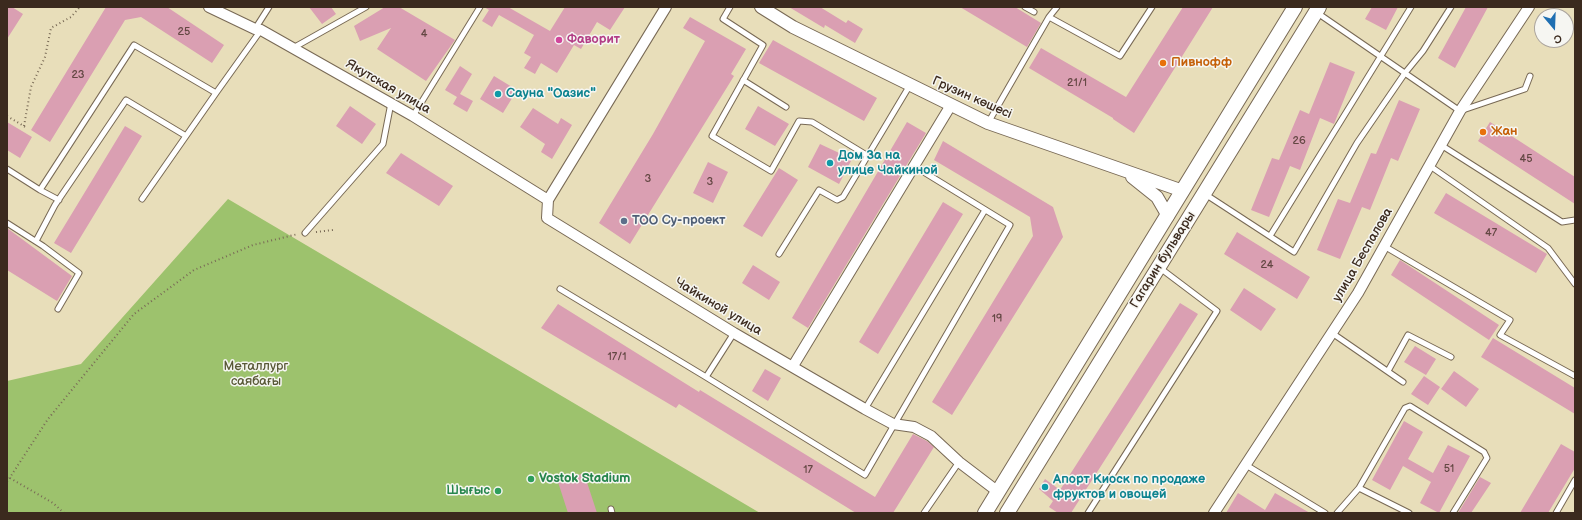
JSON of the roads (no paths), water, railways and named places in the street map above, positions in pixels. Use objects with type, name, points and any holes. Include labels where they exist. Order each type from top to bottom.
[{"type":"main road","name":"Гагарин бульвары","points":[[985,513],[997,491],[1168,216],[1295,7]]},
{"type":"main road","name":"Гагарин бульвары","points":[[1007,513],[1318,10]]},
{"type":"main road","points":[[1183,191],[1202,196]]},
{"type":"street","name":"Якутская улица","points":[[209,7],[293,48],[391,103],[548,200]]},
{"type":"street","points":[[548,200],[666,7]]},
{"type":"street","name":"Грузин көшесі","points":[[760,7],[793,27],[988,123],[1183,191]]},
{"type":"street","name":"улица Беспалова","points":[[1214,513],[1358,293],[1460,111],[1529,7]]},
{"type":"street","points":[[794,366],[951,105]]},
{"type":"street","points":[[1125,171],[1158,197],[1168,216]]},
{"type":"street","name":"Чайкиной улица","points":[[548,200],[547,218],[734,333],[794,366],[865,409],[894,424],[914,427],[931,436],[959,462],[997,491]]},
{"type":"lane","points":[[142,199],[258,30],[269,7]]},
{"type":"lane","points":[[293,48],[366,7]]},
{"type":"lane","points":[[413,116],[480,7]]},
{"type":"lane","points":[[730,7],[723,19],[763,45],[712,136],[772,171],[799,121],[812,122],[868,156]]},
{"type":"lane","points":[[1026,7],[1034,12]]},
{"type":"lane","points":[[988,123],[1056,7]]},
{"type":"lane","points":[[1049,18],[1120,56],[1152,7]]},
{"type":"lane","points":[[1270,236],[1411,7]]},
{"type":"lane","points":[[1202,196],[1294,252],[1358,143],[1451,7]]},
{"type":"lane","points":[[1318,10],[1380,56],[1460,111],[1525,89],[1530,76]]},
{"type":"lane","points":[[40,190],[134,45],[216,93]]},
{"type":"lane","points":[[743,80],[786,107]]},
{"type":"lane","points":[[779,254],[819,190],[838,200],[843,197],[910,85]]},
{"type":"lane","points":[[36,241],[59,200],[126,100],[186,136]]},
{"type":"lane","points":[[305,233],[383,144],[391,103]]},
{"type":"lane","points":[[1441,145],[1562,222],[1575,220]]},
{"type":"lane","points":[[560,289],[866,475],[1010,225],[914,166]]},
{"type":"lane","points":[[1430,166],[1548,248],[1575,284]]},
{"type":"lane","points":[[7,169],[59,200]]},
{"type":"lane","points":[[865,409],[984,210]]},
{"type":"lane","points":[[7,223],[36,241],[78,273],[58,309]]},
{"type":"lane","points":[[1384,246],[1510,320],[1500,335],[1575,376]]},
{"type":"lane","points":[[1088,513],[1217,311],[1158,267]]},
{"type":"lane","points":[[706,377],[734,333]]},
{"type":"lane","points":[[1332,333],[1404,382]]},
{"type":"lane","points":[[1388,371],[1408,335],[1451,357]]},
{"type":"lane","points":[[1337,513],[1359,488],[1404,408],[1410,406],[1484,452],[1487,458],[1453,513]]},
{"type":"lane","points":[[924,513],[959,462]]},
{"type":"lane","points":[[1246,465],[1325,513]]},
{"type":"lane","points":[[1556,513],[1575,480]]},
{"type":"lane","points":[[1359,488],[1409,513]]},
{"type":"place","name":"Фаворит","points":[[559,40]]},
{"type":"place","name":"Пивнофф","points":[[1163,63]]},
{"type":"place","name":"Сауна \"Оазис\"","points":[[498,94]]},
{"type":"place","name":"Жан","points":[[1483,132]]},
{"type":"place","name":"Дом 3а на улице Чайкиной","points":[[830,163]]},
{"type":"place","name":"ТОО Су-проект","points":[[624,221]]},
{"type":"place","name":"Vostok Stadium","points":[[531,479]]},
{"type":"place","name":"Апорт Киоск по продаже фруктов и овощей","points":[[1045,487]]},
{"type":"place","name":"Шығыс","points":[[498,491]]},
{"type":"park label","name":"Металлург саябағы","points":[[256,374]]}]
